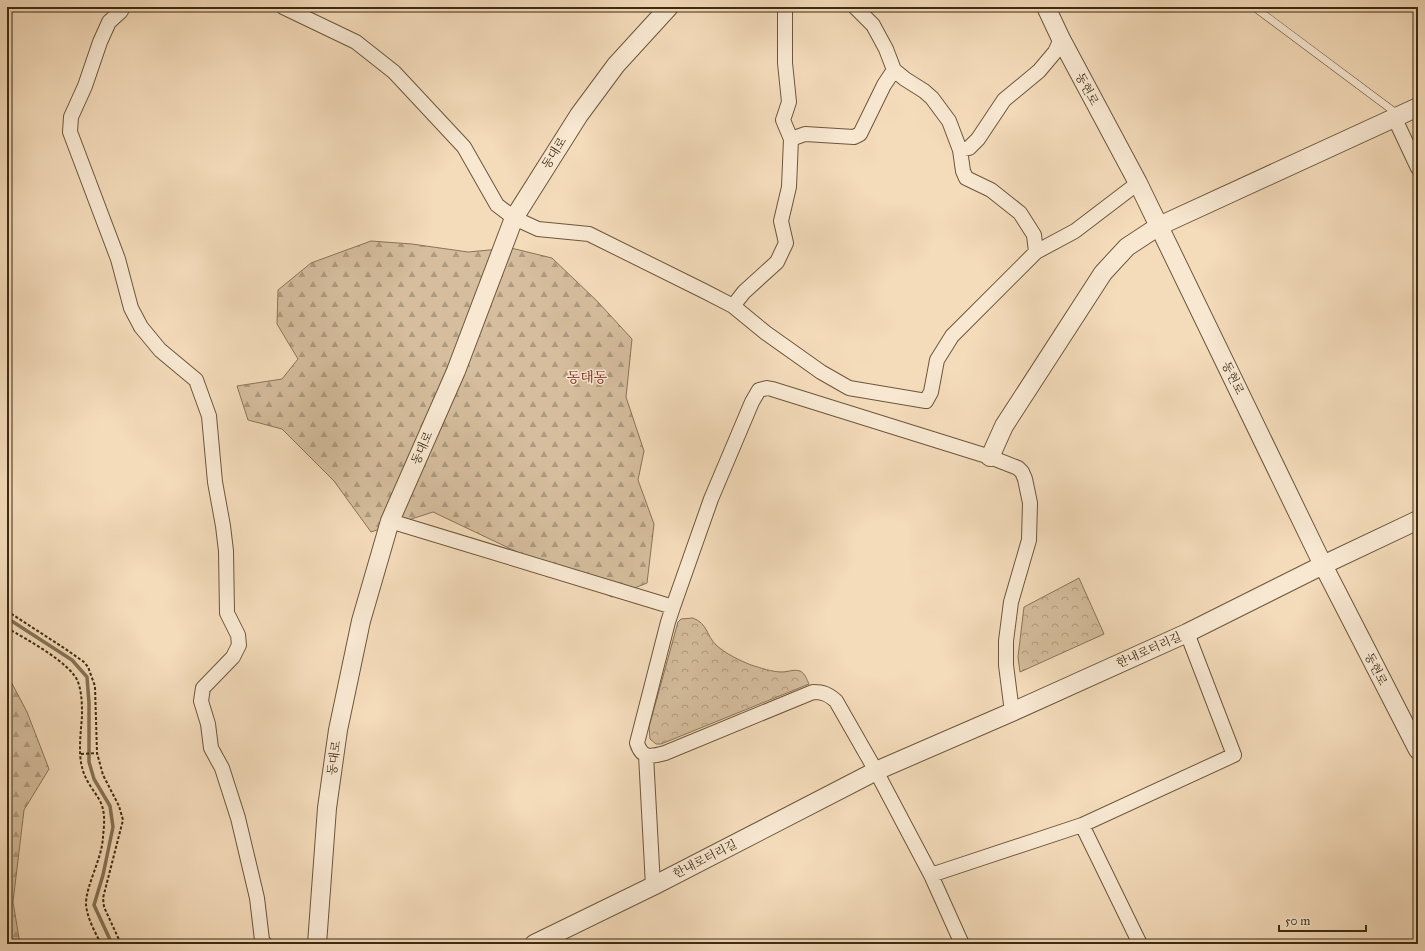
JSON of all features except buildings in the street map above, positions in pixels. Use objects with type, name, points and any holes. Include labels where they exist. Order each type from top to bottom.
[{"type":"street","points":[[120,7],[121,11],[109,22],[100,42],[71,117],[70,132],[118,259],[131,308],[141,327],[160,350],[196,380],[209,416],[215,482],[226,551],[227,613],[238,635],[239,645],[233,657],[203,688],[201,701],[208,724],[211,748],[222,768],[238,818],[257,898],[262,940],[265,944]]},
{"type":"street","points":[[283,7],[356,42],[394,72],[464,147],[497,205],[514,218],[538,229],[589,234],[733,306],[784,346],[821,372],[849,388],[926,401],[931,392],[937,360],[952,336],[1036,252],[1076,231],[1138,183]]},
{"type":"street","name":"동대로","points":[[316,944],[327,808],[338,730],[362,621],[390,521],[456,372],[514,218],[579,115],[616,65],[669,7]]},
{"type":"street","points":[[733,306],[744,292],[777,262],[786,243],[781,221],[789,187],[791,139],[783,120],[789,102],[785,63],[785,7]]},
{"type":"street","points":[[855,7],[872,25],[886,49],[894,70],[932,98],[949,121],[960,150],[962,171],[966,178],[991,190],[1020,213],[1034,235],[1036,252]]},
{"type":"street","name":"동현로","points":[[1046,7],[1061,39],[1138,183],[1323,565],[1418,750]]},
{"type":"street","points":[[960,150],[969,148],[978,139],[1004,100],[1039,71],[1055,52],[1061,39]]},
{"type":"street","points":[[791,139],[805,134],[854,137],[860,134],[884,85],[894,70]]},
{"type":"street","points":[[990,458],[1004,426],[1103,273],[1127,247],[1159,226],[1418,108]]},
{"type":"street","points":[[1394,118],[1418,168]]},
{"type":"street","points":[[962,944],[931,875],[876,771],[836,701],[830,695],[823,692],[813,692],[654,756],[646,755],[639,750],[637,743],[673,607],[711,499],[754,398],[759,390],[768,388],[772,389],[990,458],[1018,468],[1022,472],[1025,478],[1030,503],[1029,540],[1011,602],[1006,641],[1006,665],[1012,712]]},
{"type":"street","name":"한내로터리길","points":[[534,944],[652,886],[876,771],[1012,712],[1187,633],[1323,565],[1418,520]]},
{"type":"street","points":[[390,521],[673,607]]},
{"type":"street","points":[[931,875],[1082,826],[1234,755],[1187,633]]},
{"type":"street","points":[[646,755],[652,886]]},
{"type":"street","points":[[1082,826],[1140,944]]},
{"type":"lane","points":[[1254,7],[1392,110],[1394,118]]},
{"type":"path","points":[[7,611],[64,648],[88,667],[95,686],[96,753],[103,775],[119,806],[123,820],[103,898],[104,907],[121,944]]},
{"type":"path","points":[[7,628],[42,649],[70,669],[78,682],[82,702],[81,766],[88,783],[101,802],[105,818],[103,841],[96,869],[87,893],[86,904],[88,917],[101,944]]},
{"type":"path","points":[[82,754],[96,753]]},
{"type":"green space","points":[[371,241],[412,244],[468,252],[511,248],[552,258],[597,301],[632,339],[626,397],[644,451],[638,480],[654,524],[647,583],[612,597],[433,512],[371,532],[334,481],[282,429],[248,420],[237,386],[282,379],[298,359],[277,324],[278,290],[311,263]]},
{"type":"green space","points":[[1079,578],[1104,634],[1020,672],[1018,657],[1024,607]]},
{"type":"green space","points":[[693,618],[702,623],[716,645],[724,651],[751,665],[770,671],[782,672],[798,670],[805,675],[809,684],[661,744],[656,744],[650,739],[649,727],[678,622],[681,619]]},
{"type":"green space","points":[[7,674],[27,712],[49,769],[24,810],[13,902],[20,944],[7,944]]},
{"type":"waterway","points":[[7,618],[72,660],[87,677],[89,703],[89,762],[94,779],[110,806],[113,827],[103,875],[94,905],[112,944]]},
{"type":"district","name":"동대동","points":[[587,377]]}]
